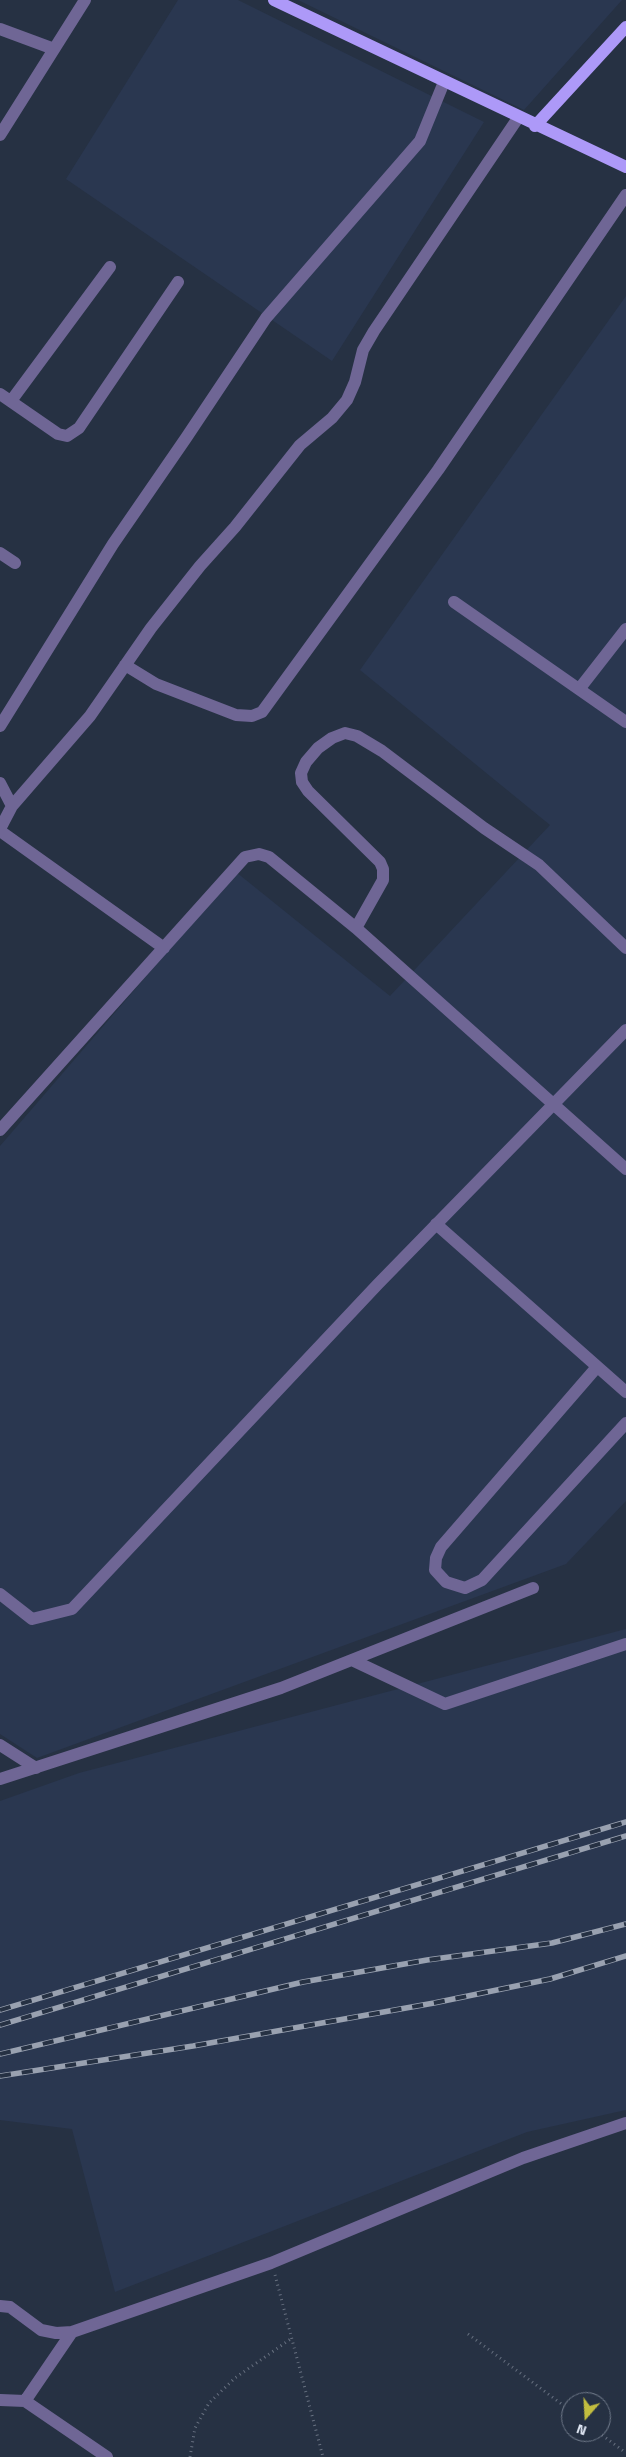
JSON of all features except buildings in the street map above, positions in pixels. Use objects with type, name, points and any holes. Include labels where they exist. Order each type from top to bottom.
[{"type":"main road","points":[[274,0],[518,118],[626,167]]},
{"type":"main road","points":[[535,126],[626,27]]},
{"type":"street","points":[[0,135],[85,0]]},
{"type":"street","points":[[0,29],[54,49]]},
{"type":"street","points":[[0,726],[112,544],[266,318],[420,141],[444,82]]},
{"type":"street","points":[[164,948],[0,830],[12,806],[90,716],[200,566],[235,527],[294,452],[332,418],[347,400],[355,382],[363,350],[374,331],[518,118]]},
{"type":"street","points":[[125,666],[156,684],[236,715],[252,716],[262,712],[438,470],[626,195]]},
{"type":"street","points":[[11,402],[110,266]]},
{"type":"street","points":[[0,394],[58,434],[67,436],[79,428],[178,282]]},
{"type":"street","points":[[0,553],[15,563]]},
{"type":"street","points":[[454,602],[580,688],[626,722]]},
{"type":"street","points":[[580,688],[626,629]]},
{"type":"street","points":[[356,928],[383,880],[383,869],[380,862],[308,791],[302,782],[301,773],[306,762],[318,748],[332,738],[345,733],[358,736],[382,751],[484,828],[539,865],[626,948]]},
{"type":"street","points":[[0,783],[12,806]]},
{"type":"street","points":[[0,1130],[245,857],[260,854],[268,857],[356,928],[626,1169]]},
{"type":"street","points":[[0,1594],[32,1619],[72,1609],[436,1224],[626,1030]]},
{"type":"street","points":[[436,1224],[626,1392]]},
{"type":"street","points":[[597,1366],[441,1547],[436,1558],[434,1570],[446,1582],[465,1588],[482,1580],[626,1423]]},
{"type":"street","points":[[0,1780],[281,1688],[533,1588]]},
{"type":"street","points":[[352,1660],[445,1704],[626,1644]]},
{"type":"street","points":[[0,1745],[36,1768]]},
{"type":"street","points":[[0,2306],[10,2307],[41,2330],[56,2333],[72,2332],[271,2263],[523,2158],[626,2123]]},
{"type":"street","points":[[25,2401],[72,2332]]},
{"type":"street","points":[[0,2400],[25,2401],[107,2457]]},
{"type":"path","points":[[271,2263],[292,2338],[307,2404],[323,2457]]},
{"type":"path","points":[[468,2334],[561,2404]]},
{"type":"path","points":[[190,2457],[195,2428],[209,2402],[235,2378],[292,2338]]},
{"type":"path","points":[[611,2442],[626,2453]]},
{"type":"shaded area","points":[[178,0],[238,0],[484,122],[332,361],[66,179]]},
{"type":"shaded area","points":[[298,0],[622,0],[524,110]]},
{"type":"shaded area","points":[[626,296],[626,1501],[566,1564],[37,1758],[0,1734],[0,1146],[236,872],[390,996],[550,825],[360,670]]},
{"type":"shaded area","points":[[626,1629],[626,2110],[527,2132],[115,2292],[72,2129],[0,2120],[0,1801],[79,1773]]},
{"type":"railway","points":[[0,2010],[626,1822]]},
{"type":"railway","points":[[0,2025],[626,1836]]},
{"type":"railway","points":[[0,2054],[303,1982],[427,1960],[552,1943],[626,1924]]},
{"type":"railway","points":[[0,2076],[193,2046],[434,2003],[550,1979],[626,1956]]}]
